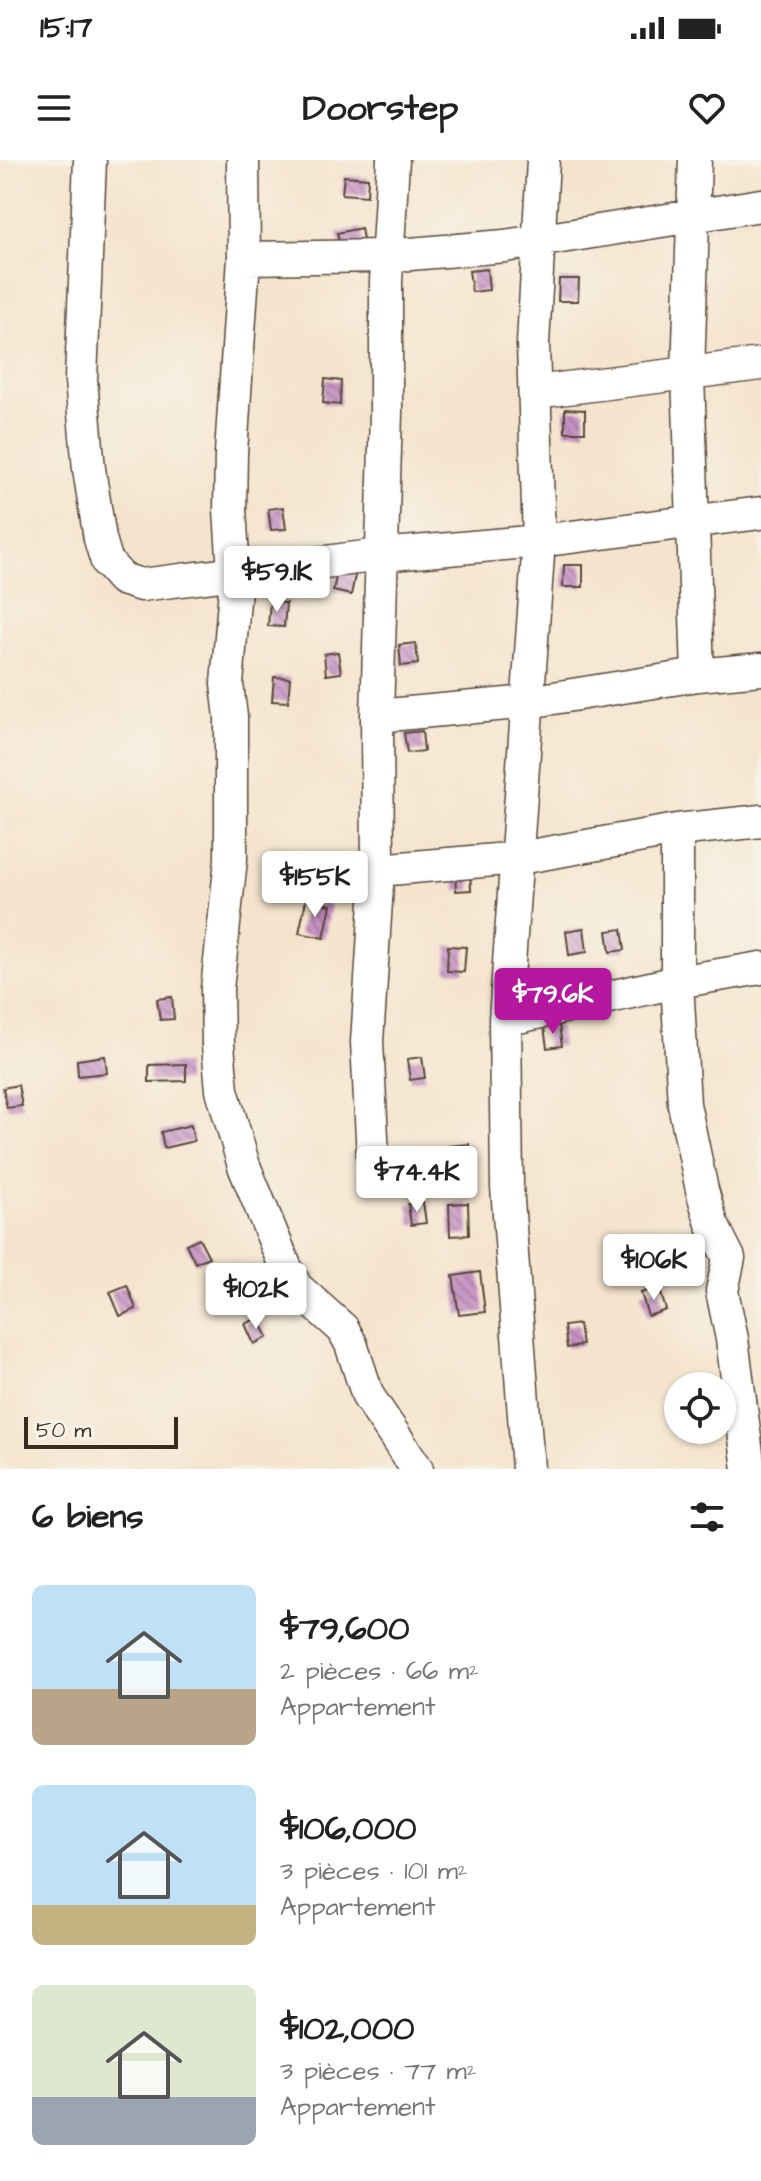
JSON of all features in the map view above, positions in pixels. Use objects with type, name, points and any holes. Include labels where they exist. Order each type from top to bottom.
[{"type":"street","points":[[90,160],[81,380],[89,469],[100,539],[107,562],[122,579],[141,585],[761,513]]},
{"type":"street","points":[[243,160],[244,258],[231,453],[235,606],[227,684],[231,717],[231,859],[217,989],[222,1090],[244,1166],[285,1266],[296,1287],[343,1329],[368,1396],[417,1469]]},
{"type":"street","points":[[373,1157],[367,1042],[378,870],[377,716],[386,413],[386,256],[393,160]]},
{"type":"street","points":[[528,1469],[507,1187],[505,1020],[519,858],[539,541],[533,344],[543,160]]},
{"type":"street","points":[[695,160],[687,327],[698,675]]},
{"type":"street","points":[[244,258],[386,256],[537,240],[761,205]]},
{"type":"street","points":[[535,392],[761,364]]},
{"type":"street","points":[[377,716],[528,702],[698,675],[761,669]]},
{"type":"street","points":[[378,870],[519,858],[677,830],[761,821]]},
{"type":"street","points":[[677,830],[677,982],[684,1104],[712,1224],[729,1258],[722,1291],[723,1308],[750,1395],[749,1469]]},
{"type":"street","points":[[505,1020],[677,982],[761,968]]},
{"type":"building","points":[[344,176],[368,178],[367,196],[342,194]]},
{"type":"building","points":[[361,228],[364,246],[341,250],[337,233]]},
{"type":"building","points":[[487,269],[489,290],[472,292],[469,271]]},
{"type":"building","points":[[559,279],[579,279],[578,301],[558,301]]},
{"type":"building","points":[[325,379],[341,381],[340,405],[323,403]]},
{"type":"building","points":[[565,409],[585,410],[585,432],[565,432]]},
{"type":"building","points":[[283,507],[286,529],[271,530],[268,509]]},
{"type":"building","points":[[564,565],[583,565],[583,587],[563,587]]},
{"type":"building","points":[[338,568],[356,571],[351,595],[333,591]]},
{"type":"building","points":[[270,602],[286,603],[284,627],[268,626]]},
{"type":"building","points":[[416,643],[418,664],[401,666],[399,645]]},
{"type":"building","points":[[338,652],[341,673],[326,675],[324,654]]},
{"type":"building","points":[[274,677],[290,678],[288,702],[272,701]]},
{"type":"building","points":[[422,731],[424,751],[407,753],[404,733]]},
{"type":"building","points":[[470,868],[471,890],[456,891],[455,869]]},
{"type":"building","points":[[306,900],[331,905],[324,938],[299,933]]},
{"type":"building","points":[[584,928],[587,952],[569,955],[566,931]]},
{"type":"building","points":[[622,929],[625,950],[610,952],[607,931]]},
{"type":"building","points":[[448,946],[466,947],[464,972],[447,971]]},
{"type":"building","points":[[172,997],[174,1019],[160,1020],[157,999]]},
{"type":"building","points":[[559,1025],[562,1046],[547,1048],[544,1027]]},
{"type":"building","points":[[105,1056],[107,1073],[78,1076],[77,1060]]},
{"type":"building","points":[[422,1057],[425,1078],[410,1080],[407,1059]]},
{"type":"building","points":[[186,1064],[186,1081],[149,1082],[149,1065]]},
{"type":"building","points":[[18,1085],[22,1106],[7,1108],[3,1088]]},
{"type":"building","points":[[191,1125],[194,1141],[164,1148],[161,1132]]},
{"type":"building","points":[[469,1144],[470,1170],[450,1171],[449,1146]]},
{"type":"building","points":[[423,1202],[426,1223],[411,1225],[408,1204]]},
{"type":"building","points":[[468,1203],[469,1235],[450,1236],[449,1204]]},
{"type":"building","points":[[199,1238],[209,1257],[195,1263],[186,1244]]},
{"type":"building","points":[[480,1272],[485,1312],[459,1315],[453,1276]]},
{"type":"building","points":[[127,1285],[136,1309],[120,1316],[110,1292]]},
{"type":"building","points":[[659,1287],[666,1310],[648,1316],[641,1293]]},
{"type":"building","points":[[258,1318],[268,1337],[254,1344],[245,1324]]},
{"type":"building","points":[[579,1324],[582,1345],[567,1348],[564,1326]]}]
